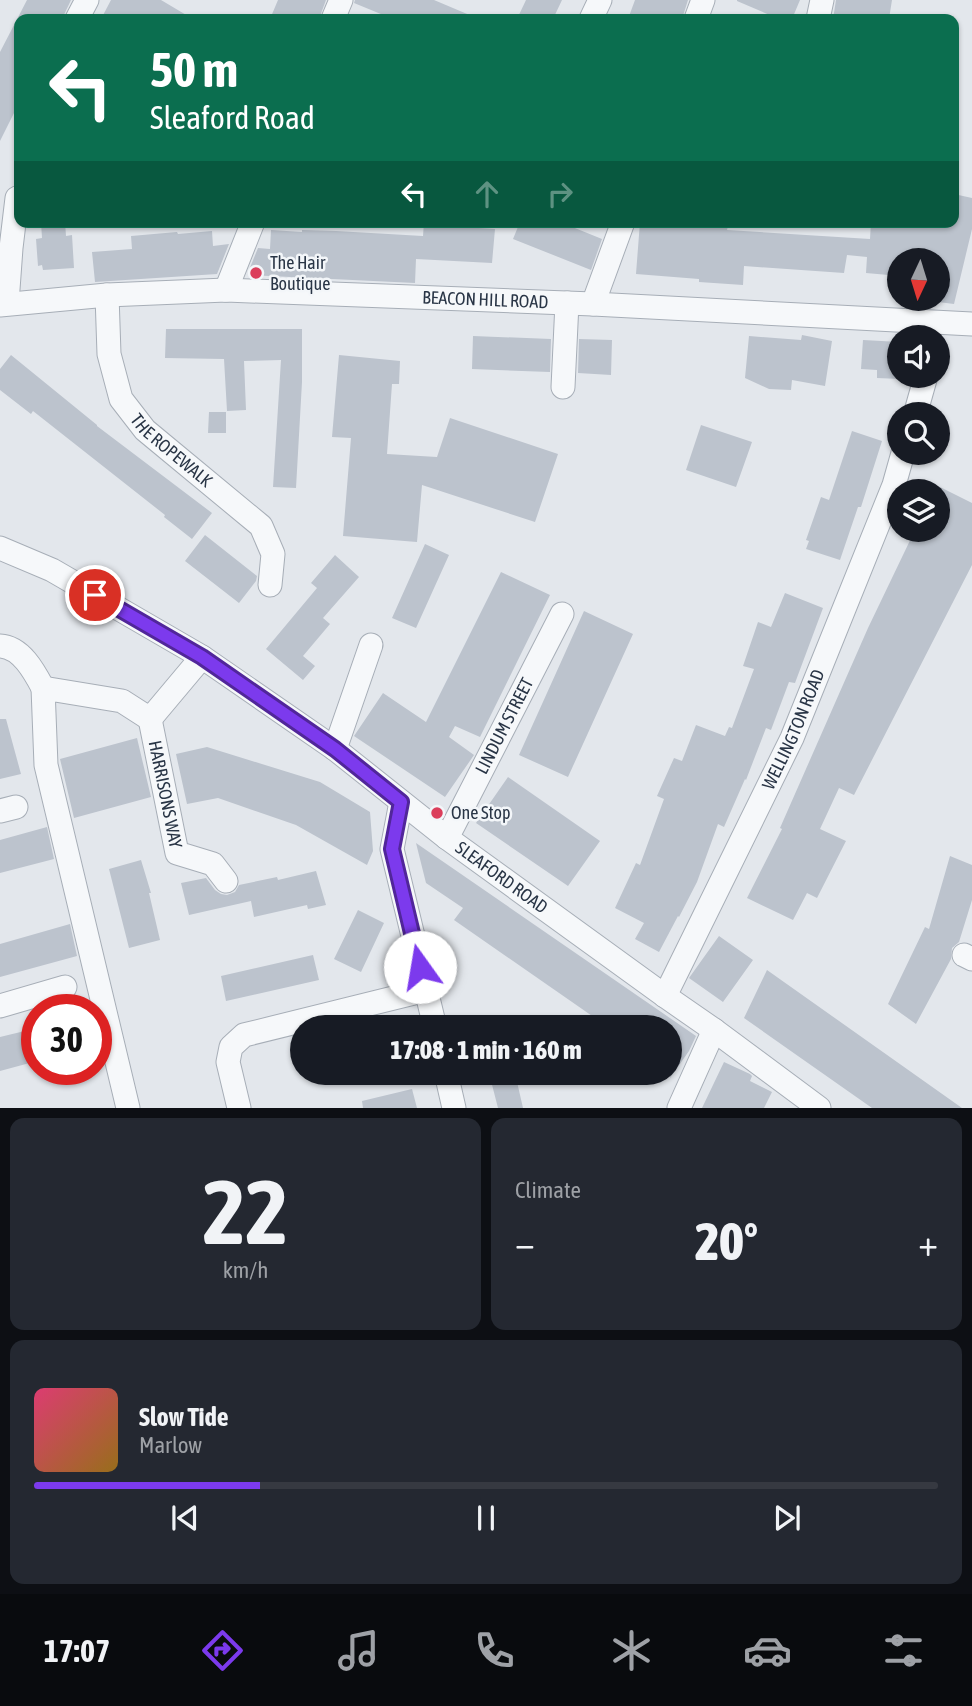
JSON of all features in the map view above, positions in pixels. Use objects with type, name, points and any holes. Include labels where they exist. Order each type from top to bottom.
[{"type":"street","points":[[4,304],[5,248],[14,210]]},
{"type":"street","points":[[226,290],[251,228]]},
{"type":"street","points":[[593,304],[621,228]]},
{"type":"street","name":"BEACON HILL ROAD","points":[[4,304],[107,295],[226,290],[593,304],[887,326]]},
{"type":"street","name":"THE ROPEWALK","points":[[107,295],[109,354],[121,399],[145,429],[261,526],[273,554],[270,585]]},
{"type":"street","points":[[563,387],[567,303]]},
{"type":"street","name":"BEACON HILL ROAD","points":[[950,328],[972,324]]},
{"type":"street","name":"WELLINGTON ROAD","points":[[665,996],[792,738],[894,485],[900,465]]},
{"type":"street","name":"SLEAFORD ROAD","points":[[0,548],[52,570],[202,657],[335,749],[447,838],[819,1108]]},
{"type":"street","name":"LINDUM STREET","points":[[447,838],[562,614]]},
{"type":"street","points":[[335,749],[372,645]]},
{"type":"street","points":[[0,646],[9,647],[31,666],[43,688],[46,765],[128,1108]]},
{"type":"street","points":[[43,688],[122,701],[150,719],[202,657]]},
{"type":"street","name":"HARRISONS WAY","points":[[150,719],[177,853],[213,863],[226,881]]},
{"type":"street","points":[[401,802],[392,849],[432,1015]]},
{"type":"street","points":[[0,1006],[65,987]]},
{"type":"street","points":[[239,1108],[228,1062],[231,1047],[244,1035],[426,990]]},
{"type":"street","points":[[679,1108],[714,1030]]},
{"type":"street","points":[[449,1085],[454,1108]]},
{"type":"building","points":[[27,0],[71,0],[64,14],[20,14]]},
{"type":"building","points":[[111,0],[161,0],[185,14],[104,14]]},
{"type":"building","points":[[278,0],[326,0],[321,14],[272,14]]},
{"type":"building","points":[[355,0],[434,0],[467,14],[381,14],[354,3]]},
{"type":"building","points":[[526,0],[562,0],[555,14],[519,14]]},
{"type":"building","points":[[635,0],[688,0],[684,14],[630,14]]},
{"type":"building","points":[[800,0],[794,14],[767,14],[737,1]]},
{"type":"building","points":[[836,0],[892,0],[890,14],[834,14]]},
{"type":"building","points":[[14,25],[14,113],[0,141],[0,52]]},
{"type":"building","points":[[959,195],[972,198],[972,229],[954,304],[950,304],[950,248],[887,248],[887,275],[866,273],[867,257],[847,255],[844,273],[744,266],[743,285],[636,274],[640,228],[727,230],[870,239],[871,228],[959,228]]},
{"type":"building","points":[[41,228],[65,228],[66,236],[72,235],[74,268],[43,270],[42,265],[38,266],[36,239],[42,238]]},
{"type":"building","points":[[424,228],[495,229],[492,263],[416,259],[415,283],[251,275],[249,270],[258,248],[270,249],[271,230],[423,236]]},
{"type":"building","points":[[518,228],[575,228],[602,239],[591,270],[513,239]]},
{"type":"building","points":[[212,231],[213,246],[229,244],[217,274],[95,282],[92,252],[132,249],[131,236]]},
{"type":"building","points":[[166,329],[302,329],[296,488],[273,487],[281,360],[244,361],[246,410],[227,411],[224,359],[165,358]]},
{"type":"building","points":[[802,335],[832,341],[825,386],[792,380],[791,390],[769,389],[745,378],[749,336],[801,340]]},
{"type":"building","points":[[473,336],[551,339],[550,372],[472,369]]},
{"type":"building","points":[[579,339],[612,340],[611,375],[578,373]]},
{"type":"building","points":[[863,340],[887,341],[887,378],[877,378],[877,370],[861,369]]},
{"type":"building","points":[[11,355],[97,426],[212,513],[192,539],[33,411],[31,414],[0,390],[0,369]]},
{"type":"building","points":[[339,355],[400,361],[399,384],[392,384],[387,454],[437,457],[450,418],[558,454],[535,522],[422,485],[417,542],[343,536],[351,438],[332,437]]},
{"type":"building","points":[[209,412],[226,412],[226,433],[208,433]]},
{"type":"building","points":[[701,425],[752,442],[736,487],[686,470]]},
{"type":"building","points":[[852,431],[882,441],[861,507],[858,507],[840,560],[806,549],[809,541],[806,540],[821,497],[829,500]]},
{"type":"building","points":[[950,492],[972,503],[972,565],[854,795],[839,788],[820,829],[846,841],[817,898],[807,893],[793,920],[747,898],[782,829],[780,828],[868,628],[909,542],[950,542]]},
{"type":"building","points":[[205,535],[257,576],[239,603],[185,561]]},
{"type":"building","points":[[425,544],[449,555],[416,628],[392,618]]},
{"type":"building","points":[[335,555],[359,577],[323,618],[330,624],[303,656],[315,666],[303,680],[266,649],[317,588],[311,583]]},
{"type":"building","points":[[501,572],[550,595],[480,737],[455,726],[449,737],[474,755],[445,797],[354,736],[383,693],[426,722]]},
{"type":"building","points":[[785,593],[823,608],[795,683],[789,682],[771,730],[766,728],[724,827],[718,824],[697,882],[659,952],[635,939],[644,923],[615,908],[636,863],[640,865],[664,799],[657,796],[674,758],[682,761],[696,725],[725,736],[729,727],[732,728],[754,669],[743,666],[758,622],[771,627]]},
{"type":"building","points":[[584,611],[633,634],[568,777],[519,755]]},
{"type":"building","points":[[0,719],[6,719],[21,774],[0,779]]},
{"type":"building","points":[[137,738],[151,797],[74,818],[60,759]]},
{"type":"building","points":[[207,747],[320,782],[370,812],[373,851],[367,865],[296,825],[218,798],[187,804],[176,754]]},
{"type":"building","points":[[508,777],[600,841],[568,886],[476,823]]},
{"type":"building","points":[[47,827],[54,859],[0,873],[0,840]]},
{"type":"building","points":[[416,843],[666,1015],[591,1015],[454,920],[463,908],[426,883]]},
{"type":"building","points":[[950,856],[972,865],[972,900],[959,942],[952,948],[951,959],[916,1024],[888,1004],[925,927],[929,929]]},
{"type":"building","points":[[141,860],[151,893],[160,940],[129,948],[109,869]]},
{"type":"building","points":[[316,871],[326,905],[308,909],[307,905],[254,917],[251,901],[189,915],[181,883],[206,878],[215,890],[227,895],[235,892],[239,885]]},
{"type":"building","points":[[358,910],[384,923],[361,972],[334,959]]},
{"type":"building","points":[[70,924],[77,956],[0,977],[0,944]]},
{"type":"building","points":[[719,936],[753,960],[723,1002],[689,978]]},
{"type":"building","points":[[313,955],[319,980],[226,1001],[221,976]]},
{"type":"building","points":[[767,970],[962,1108],[872,1108],[744,1018]]},
{"type":"building","points":[[682,1026],[696,1036],[682,1061]]},
{"type":"building","points":[[21,1032],[21,1065],[0,1071],[0,1037]]},
{"type":"building","points":[[724,1062],[750,1074],[750,1081],[772,1092],[764,1108],[702,1108]]},
{"type":"building","points":[[492,1085],[518,1085],[523,1108],[498,1108]]},
{"type":"building","points":[[412,1089],[417,1108],[363,1108],[362,1101]]},
{"type":"place","name":"The Hair Boutique","points":[[256,273]]},
{"type":"place","name":"One Stop","points":[[437,813]]},
{"type":"route","points":[[95,595],[202,657],[335,749],[401,802],[392,849],[420,967]]}]
